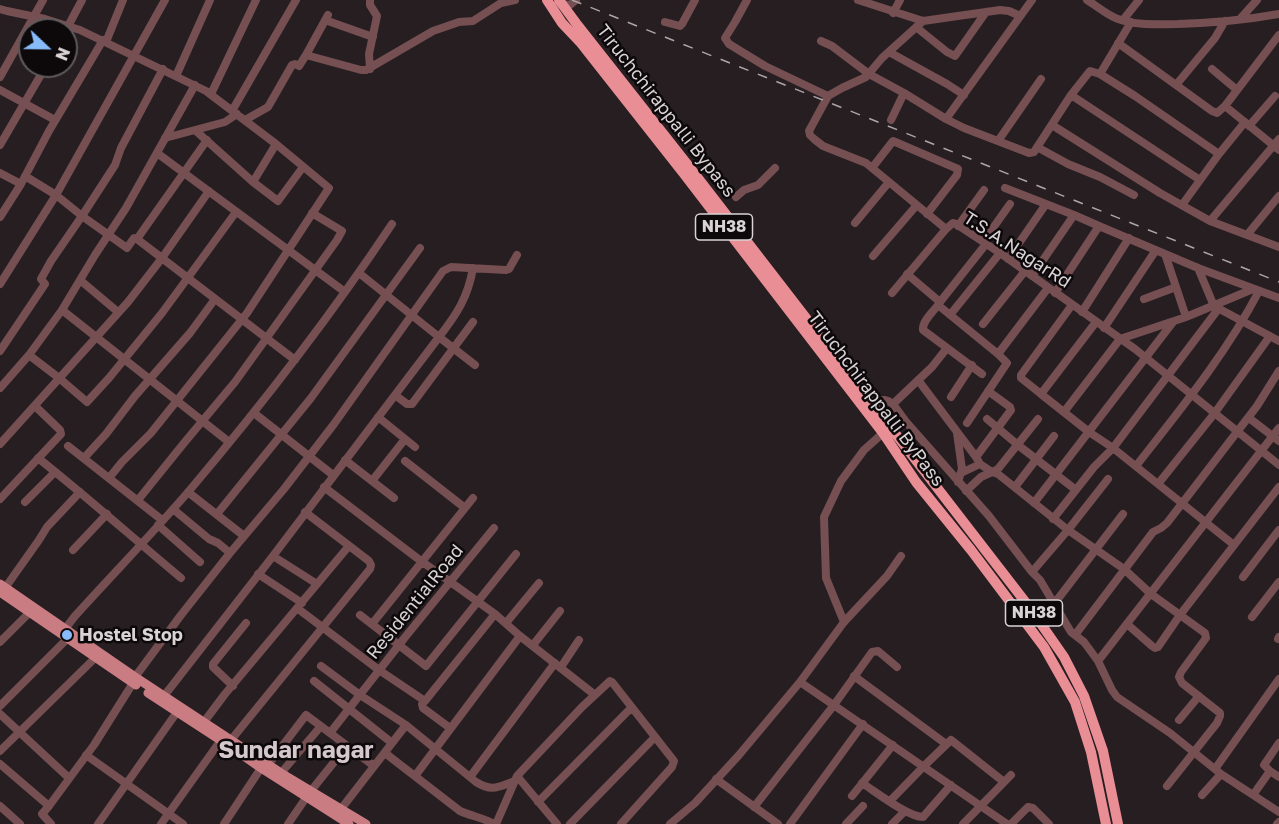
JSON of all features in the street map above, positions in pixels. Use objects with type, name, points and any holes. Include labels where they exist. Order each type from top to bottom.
[{"type":"highway","name":"Tiruchchirappalli ByPass","points":[[547,0],[562,23],[580,42],[888,432],[914,474],[916,482],[1044,647],[1075,702],[1091,752],[1106,824]]},
{"type":"highway","name":"Tiruchchirappalli Bypass","points":[[559,0],[871,402],[888,432],[1030,608],[1064,657],[1084,696],[1104,751],[1118,824]]},
{"type":"main road","points":[[2,588],[29,613],[134,680],[221,741],[309,795],[341,809],[366,824]]},
{"type":"main road","points":[[2,588],[95,658],[164,696],[173,707],[204,722],[264,766],[281,773],[349,824]]},
{"type":"street","points":[[4,0],[0,8],[40,18]]},
{"type":"street","points":[[0,77],[43,0]]},
{"type":"street","points":[[72,18],[82,0]]},
{"type":"street","points":[[0,217],[105,41],[123,0]]},
{"type":"street","points":[[0,284],[56,195],[165,0]]},
{"type":"street","points":[[176,76],[210,0]]},
{"type":"street","points":[[211,94],[256,0]]},
{"type":"street","points":[[165,138],[225,122],[235,112],[296,0]]},
{"type":"street","points":[[370,0],[377,16],[369,54],[370,69]]},
{"type":"street","points":[[306,55],[361,70],[370,69],[433,31],[459,22],[473,21],[501,3],[514,0]]},
{"type":"street","points":[[541,0],[547,3],[570,4],[576,0]]},
{"type":"street","points":[[665,22],[677,26],[682,24],[695,0]]},
{"type":"street","points":[[747,0],[726,34],[725,38],[729,44],[765,66],[828,96],[866,77],[882,58],[919,24],[1005,10],[1020,16]]},
{"type":"street","points":[[893,13],[900,0]]},
{"type":"street","points":[[946,119],[1032,0]]},
{"type":"street","points":[[1087,0],[1099,3],[1116,18],[1154,24],[1225,21],[1279,14]]},
{"type":"street","points":[[1100,74],[1118,44],[1139,0]]},
{"type":"street","points":[[1240,19],[1257,0]]},
{"type":"street","points":[[862,1],[919,24],[947,52],[955,56],[987,12]]},
{"type":"street","points":[[245,120],[268,107],[292,65],[301,65],[327,18],[373,37]]},
{"type":"street","points":[[1176,85],[1215,38],[1225,21]]},
{"type":"street","points":[[78,32],[105,41],[211,94],[329,188],[242,319],[151,433],[109,478]]},
{"type":"street","points":[[1118,44],[1217,113],[1225,106],[1279,35]]},
{"type":"street","points":[[821,41],[832,46],[869,74],[946,119],[1029,153],[1037,147],[1071,95],[1090,71],[1100,74],[1135,96],[1220,154]]},
{"type":"street","points":[[889,52],[964,95]]},
{"type":"street","points":[[0,351],[45,284],[41,279],[51,261],[115,165],[121,148],[163,69]]},
{"type":"street","points":[[1212,69],[1237,90]]},
{"type":"street","points":[[0,145],[39,78]]},
{"type":"street","points":[[998,141],[1041,79]]},
{"type":"street","points":[[0,388],[30,355],[62,310],[126,208],[195,85]]},
{"type":"street","points":[[0,90],[56,120]]},
{"type":"street","points":[[891,120],[904,93]]},
{"type":"street","points":[[1071,95],[1200,180]]},
{"type":"street","name":"T.S.A.NagarRd","points":[[828,96],[809,131],[810,135],[823,146],[866,163],[946,229],[953,223],[1000,253],[1120,339],[1279,465]]},
{"type":"street","points":[[1182,205],[1220,154],[1275,96]]},
{"type":"street","points":[[1210,221],[1277,144],[1225,106]]},
{"type":"street","points":[[1052,124],[1210,221],[1279,247]]},
{"type":"street","points":[[196,130],[253,182],[278,201],[303,167]]},
{"type":"street","points":[[0,173],[23,180],[56,195],[127,248],[134,238],[137,239],[207,140]]},
{"type":"street","points":[[872,168],[893,141],[958,169],[957,175],[927,214]]},
{"type":"street","points":[[253,182],[276,144]]},
{"type":"street","points":[[1037,147],[1134,195]]},
{"type":"street","points":[[157,153],[345,292]]},
{"type":"street","points":[[736,197],[744,190],[758,185],[775,168]]},
{"type":"street","points":[[855,223],[889,182]]},
{"type":"street","points":[[1005,188],[1198,268],[1279,298]]},
{"type":"street","points":[[958,226],[984,190]]},
{"type":"street","points":[[0,444],[118,312],[162,258],[209,191]]},
{"type":"street","points":[[1247,235],[1279,196]]},
{"type":"street","points":[[982,374],[923,330],[924,323],[1010,204]]},
{"type":"street","points":[[1008,259],[1046,204]]},
{"type":"street","points":[[873,256],[916,206]]},
{"type":"street","points":[[30,355],[87,402],[162,314],[236,212]]},
{"type":"street","points":[[138,500],[235,382],[342,231],[312,213]]},
{"type":"street","points":[[983,324],[1028,274],[1074,215]]},
{"type":"street","points":[[938,223],[939,237]]},
{"type":"street","points":[[0,706],[64,634],[75,616],[188,492],[254,413],[359,273],[392,224]]},
{"type":"street","points":[[998,354],[1051,290],[1099,226]]},
{"type":"street","points":[[892,293],[946,229]]},
{"type":"street","points":[[1082,312],[1129,238]]},
{"type":"street","points":[[137,239],[295,360]]},
{"type":"street","points":[[217,513],[311,398],[420,248]]},
{"type":"street","points":[[1104,328],[1156,250]]},
{"type":"street","points":[[950,315],[1000,253]]},
{"type":"street","points":[[1165,254],[1186,317]]},
{"type":"street","points":[[51,824],[42,814],[86,755],[134,680],[181,615],[309,456],[413,316],[443,271],[451,267],[506,270],[509,269],[517,255]]},
{"type":"street","points":[[164,696],[453,318],[462,305],[469,288],[473,268]]},
{"type":"street","points":[[1198,268],[1217,307],[1279,341]]},
{"type":"street","points":[[359,273],[475,365]]},
{"type":"street","points":[[907,274],[950,315],[1007,363],[967,423]]},
{"type":"street","points":[[80,280],[118,312]]},
{"type":"street","points":[[1144,299],[1176,287]]},
{"type":"street","points":[[1064,412],[1120,339],[1217,307],[1256,290]]},
{"type":"street","points":[[1136,466],[1191,395],[1243,322],[1256,290]]},
{"type":"street","points":[[84,458],[190,333],[215,299]]},
{"type":"street","points":[[1072,305],[1021,378],[1136,466],[1234,546]]},
{"type":"street","points":[[1053,519],[1094,467],[1113,448],[1168,377],[1217,307]]},
{"type":"street","points":[[62,310],[230,442]]},
{"type":"street","points":[[395,395],[407,404],[412,404],[473,321]]},
{"type":"street","points":[[1034,503],[1174,321]]},
{"type":"street","points":[[1041,394],[1096,322]]},
{"type":"street","points":[[1158,484],[1214,414],[1270,336]]},
{"type":"street","points":[[893,404],[932,367],[947,348]]},
{"type":"street","points":[[951,397],[972,365]]},
{"type":"street","points":[[1075,635],[1153,532],[1167,524],[1249,418],[1279,371]]},
{"type":"street","points":[[918,380],[978,461],[1015,487],[1053,519],[1124,569],[1151,594],[1205,633],[1206,638],[1179,678],[1182,683],[1220,713],[1220,716],[1217,723],[1167,786]]},
{"type":"street","name":"Tiruchchirappalli Bypass","points":[[857,385],[859,393],[888,432]]},
{"type":"street","points":[[961,473],[978,461],[1011,410],[988,391]]},
{"type":"street","points":[[871,402],[884,400],[893,404],[989,516],[1040,580],[1068,628],[1084,642],[1098,661],[1117,697],[1170,734],[1218,772],[1279,812]]},
{"type":"street","points":[[0,500],[60,436],[61,432],[35,406]]},
{"type":"street","points":[[254,413],[333,475]]},
{"type":"street","points":[[378,417],[415,447]]},
{"type":"street","points":[[1249,418],[1276,439]]},
{"type":"street","points":[[987,419],[1076,490]]},
{"type":"street","points":[[966,491],[981,477],[998,469],[1038,419]]},
{"type":"street","points":[[1098,661],[1262,451],[1276,439],[1279,428]]},
{"type":"street","points":[[844,622],[826,578],[824,517],[841,480],[864,450],[888,432]]},
{"type":"street","points":[[957,432],[962,469],[958,482]]},
{"type":"street","points":[[1015,487],[1054,436]]},
{"type":"street","points":[[372,481],[405,439]]},
{"type":"street","points":[[68,446],[138,500],[200,562]]},
{"type":"street","points":[[38,458],[181,578]]},
{"type":"street","points":[[345,460],[394,498]]},
{"type":"street","points":[[405,461],[465,508]]},
{"type":"street","points":[[26,502],[55,472]]},
{"type":"street","points":[[1032,572],[1108,479]]},
{"type":"street","points":[[324,487],[495,614],[595,695]]},
{"type":"street","points":[[1127,624],[1155,648],[1158,647],[1279,487]]},
{"type":"street","points":[[2,588],[39,540],[46,527],[80,492]]},
{"type":"street","points":[[188,492],[244,536]]},
{"type":"street","name":"ResidentialRoad","points":[[372,624],[473,498]]},
{"type":"street","points":[[173,509],[230,553]]},
{"type":"street","points":[[231,740],[370,569],[369,561],[305,512]]},
{"type":"street","points":[[73,550],[107,514]]},
{"type":"street","points":[[1054,604],[1124,514]]},
{"type":"street","name":"ResidentialRoad","points":[[330,733],[494,528]]},
{"type":"street","points":[[1243,577],[1279,530]]},
{"type":"street","points":[[204,722],[348,547]]},
{"type":"street","points":[[360,615],[426,666],[516,554]]},
{"type":"street","points":[[273,556],[317,584]]},
{"type":"street","points":[[670,824],[695,803],[739,755],[800,682],[844,622],[887,576],[901,556]]},
{"type":"street","points":[[258,573],[323,628],[425,701]]},
{"type":"street","points":[[1252,616],[1279,582]]},
{"type":"street","points":[[506,623],[539,583]]},
{"type":"street","points":[[533,645],[560,611]]},
{"type":"street","points":[[0,642],[29,613]]},
{"type":"street","points":[[450,728],[423,708],[422,704],[495,614]]},
{"type":"street","points":[[233,686],[213,667],[213,664],[246,623]]},
{"type":"street","points":[[415,776],[520,636]]},
{"type":"street","points":[[470,777],[579,640]]},
{"type":"street","points":[[754,807],[834,705],[872,652],[878,651],[897,666]]},
{"type":"street","points":[[0,751],[95,658]]},
{"type":"street","points":[[321,666],[406,725],[484,788],[493,789],[516,779]]},
{"type":"street","points":[[854,676],[946,744]]},
{"type":"street","points":[[1202,795],[1279,679]]},
{"type":"street","points":[[314,681],[392,743]]},
{"type":"street","points":[[385,753],[460,811],[495,824],[516,779],[609,681],[674,761],[674,765],[621,824]]},
{"type":"street","points":[[800,682],[1009,824],[1028,807],[1034,808],[1049,824]]},
{"type":"street","points":[[1179,720],[1199,696]]},
{"type":"street","points":[[98,824],[126,784],[173,707]]},
{"type":"street","points":[[538,802],[631,708]]},
{"type":"street","points":[[0,714],[69,778]]},
{"type":"street","points":[[224,824],[264,766],[306,715],[374,766]]},
{"type":"street","points":[[790,824],[863,724]]},
{"type":"street","points":[[341,809],[406,725]]},
{"type":"street","points":[[281,773],[321,726]]},
{"type":"street","points":[[570,824],[655,737]]},
{"type":"street","points":[[890,801],[951,740],[1004,782]]},
{"type":"street","points":[[160,824],[221,741]]},
{"type":"street","points":[[1279,742],[1264,765],[1268,772],[1279,777]]},
{"type":"street","points":[[852,796],[893,745]]},
{"type":"street","points":[[288,824],[347,746]]},
{"type":"street","points":[[86,755],[183,824]]},
{"type":"street","points":[[0,764],[49,806]]},
{"type":"street","points":[[1253,795],[1268,772]]},
{"type":"street","points":[[963,824],[1011,775]]},
{"type":"street","points":[[516,779],[557,824]]},
{"type":"street","points":[[716,779],[778,824]]},
{"type":"street","points":[[862,783],[917,817],[923,817],[951,785]]},
{"type":"street","points":[[0,806],[20,824]]},
{"type":"street","points":[[846,824],[862,806]]},
{"type":"street","points":[[892,824],[905,811]]},
{"type":"railway","points":[[572,0],[1279,282]]},
{"type":"place","name":"Hostel Stop","points":[[67,635]]},
{"type":"district","name":"Sundar nagar","points":[[296,750]]}]
